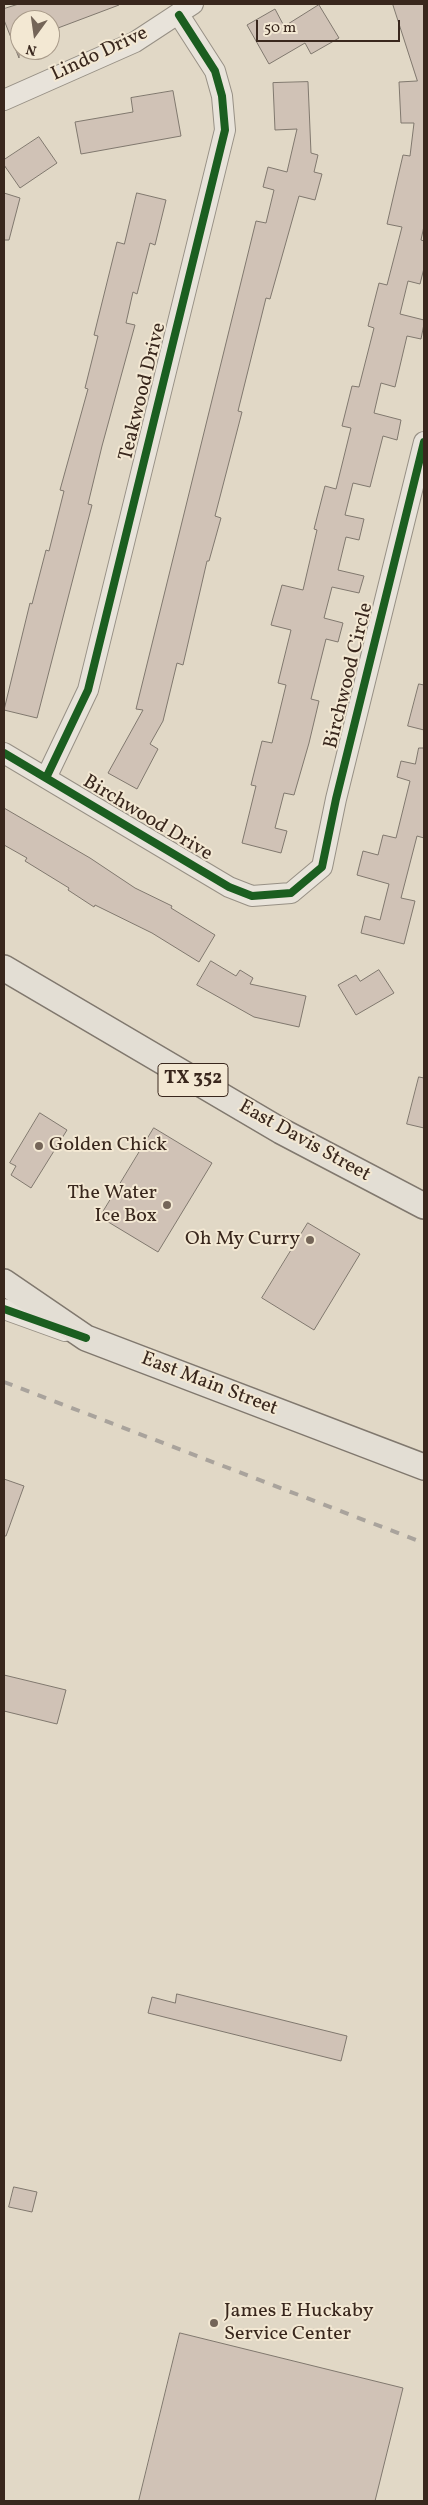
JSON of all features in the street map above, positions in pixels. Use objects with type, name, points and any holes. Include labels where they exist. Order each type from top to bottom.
[{"type":"main road","name":"East Davis Street","points":[[4,968],[280,1131],[424,1206]]},
{"type":"main road","name":"East Main Street","points":[[4,1282],[86,1338],[424,1467]]},
{"type":"street","name":"Lindo Drive","points":[[4,100],[135,42],[186,9]]},
{"type":"street","name":"Teakwood Drive","points":[[46,778],[88,690],[225,130],[222,96],[215,71],[186,9]]},
{"type":"street","name":"Birchwood Circle","points":[[279,894],[291,893],[322,867],[336,799],[424,442]]},
{"type":"street","name":"Birchwood Drive","points":[[4,753],[229,887],[252,896],[279,894]]},
{"type":"street","points":[[4,1309],[86,1338]]},
{"type":"building","points":[[19,4],[119,4],[60,27],[60,10],[10,10],[10,35],[4,20],[4,9]]},
{"type":"building","points":[[393,4],[424,4],[424,226],[421,240],[424,241],[424,268],[420,284],[408,281],[400,314],[424,320],[424,324],[421,339],[407,336],[395,387],[381,383],[374,413],[401,420],[397,440],[383,436],[370,487],[353,483],[345,515],[364,519],[359,540],[346,537],[338,570],[364,576],[359,593],[332,587],[324,618],[343,623],[338,642],[326,639],[311,699],[319,701],[309,743],[294,795],[284,793],[275,828],[287,831],[281,853],[242,843],[256,786],[251,785],[262,741],[272,743],[286,685],[278,683],[291,630],[271,625],[282,585],[303,590],[317,530],[314,529],[325,486],[336,489],[351,428],[342,426],[352,386],[359,387],[374,328],[368,326],[379,283],[387,285],[402,227],[387,224],[403,155],[410,156],[414,123],[401,123],[399,82],[417,81]]},
{"type":"building","points":[[319,5],[339,38],[311,54],[305,43],[269,64],[247,25],[275,9],[284,26]]},
{"type":"building","points":[[308,82],[311,153],[318,155],[314,172],[322,174],[315,200],[299,196],[270,299],[266,298],[238,411],[242,412],[215,516],[221,518],[209,561],[207,561],[183,665],[177,663],[163,721],[150,744],[158,749],[137,789],[108,773],[143,710],[136,709],[256,221],[266,223],[274,190],[263,187],[268,167],[287,172],[297,129],[275,130],[273,83]]},
{"type":"building","points":[[173,91],[181,136],[81,154],[75,122],[133,112],[131,98]]},
{"type":"building","points":[[39,137],[57,163],[20,188],[4,165],[4,160]]},
{"type":"building","points":[[4,193],[20,198],[9,240],[4,240]]},
{"type":"building","points":[[137,193],[166,200],[155,245],[150,243],[137,294],[133,292],[126,323],[135,325],[102,446],[88,504],[92,505],[37,718],[4,710],[30,603],[32,604],[46,550],[49,551],[64,491],[60,490],[88,389],[85,388],[98,336],[94,335],[117,242],[124,244]]},
{"type":"building","points":[[419,684],[424,685],[424,730],[408,726]]},
{"type":"building","points":[[419,748],[424,748],[424,838],[417,836],[401,898],[415,901],[404,944],[361,933],[365,916],[380,920],[389,884],[357,875],[363,851],[378,855],[383,835],[396,838],[410,781],[397,777],[401,761],[415,764]]},
{"type":"building","points":[[4,808],[90,858],[135,888],[172,906],[171,908],[215,935],[199,962],[152,933],[95,905],[94,907],[68,890],[69,888],[25,861],[27,858],[4,845]]},
{"type":"building","points":[[211,961],[236,976],[240,970],[253,978],[250,984],[306,996],[299,1027],[254,1017],[197,985]]},
{"type":"building","points":[[379,970],[394,993],[356,1015],[338,985],[356,975],[360,981]]},
{"type":"building","points":[[419,1077],[424,1078],[424,1128],[407,1124]]},
{"type":"building","name":"Golden Chick","points":[[40,1113],[67,1130],[31,1188],[11,1175],[16,1166],[10,1163]]},
{"type":"building","points":[[154,1128],[212,1163],[158,1252],[100,1217]]},
{"type":"building","points":[[308,1223],[360,1254],[314,1330],[262,1298]]},
{"type":"building","points":[[4,1479],[24,1486],[6,1536],[4,1536]]},
{"type":"building","points":[[4,1675],[66,1690],[57,1724],[4,1711]]},
{"type":"building","points":[[177,1994],[347,2036],[341,2061],[148,2013],[152,1997],[175,2003]]},
{"type":"building","points":[[14,2187],[37,2192],[32,2212],[9,2207]]},
{"type":"building","points":[[180,2333],[403,2388],[375,2501],[139,2501]]},
{"type":"railway","points":[[4,1382],[424,1543]]},
{"type":"cycle path","points":[[46,778],[88,690],[225,130],[222,96],[215,71],[179,15]]},
{"type":"cycle path","points":[[4,753],[229,887],[252,896],[291,893],[322,867],[336,799],[424,442]]},
{"type":"cycle path","points":[[4,1309],[86,1338]]},
{"type":"place","name":"Golden Chick","points":[[39,1146]]},
{"type":"place","name":"The Water Ice Box","points":[[167,1205]]},
{"type":"place","name":"Oh My Curry","points":[[310,1240]]},
{"type":"place","name":"James E Huckaby Service Center","points":[[214,2323]]}]
